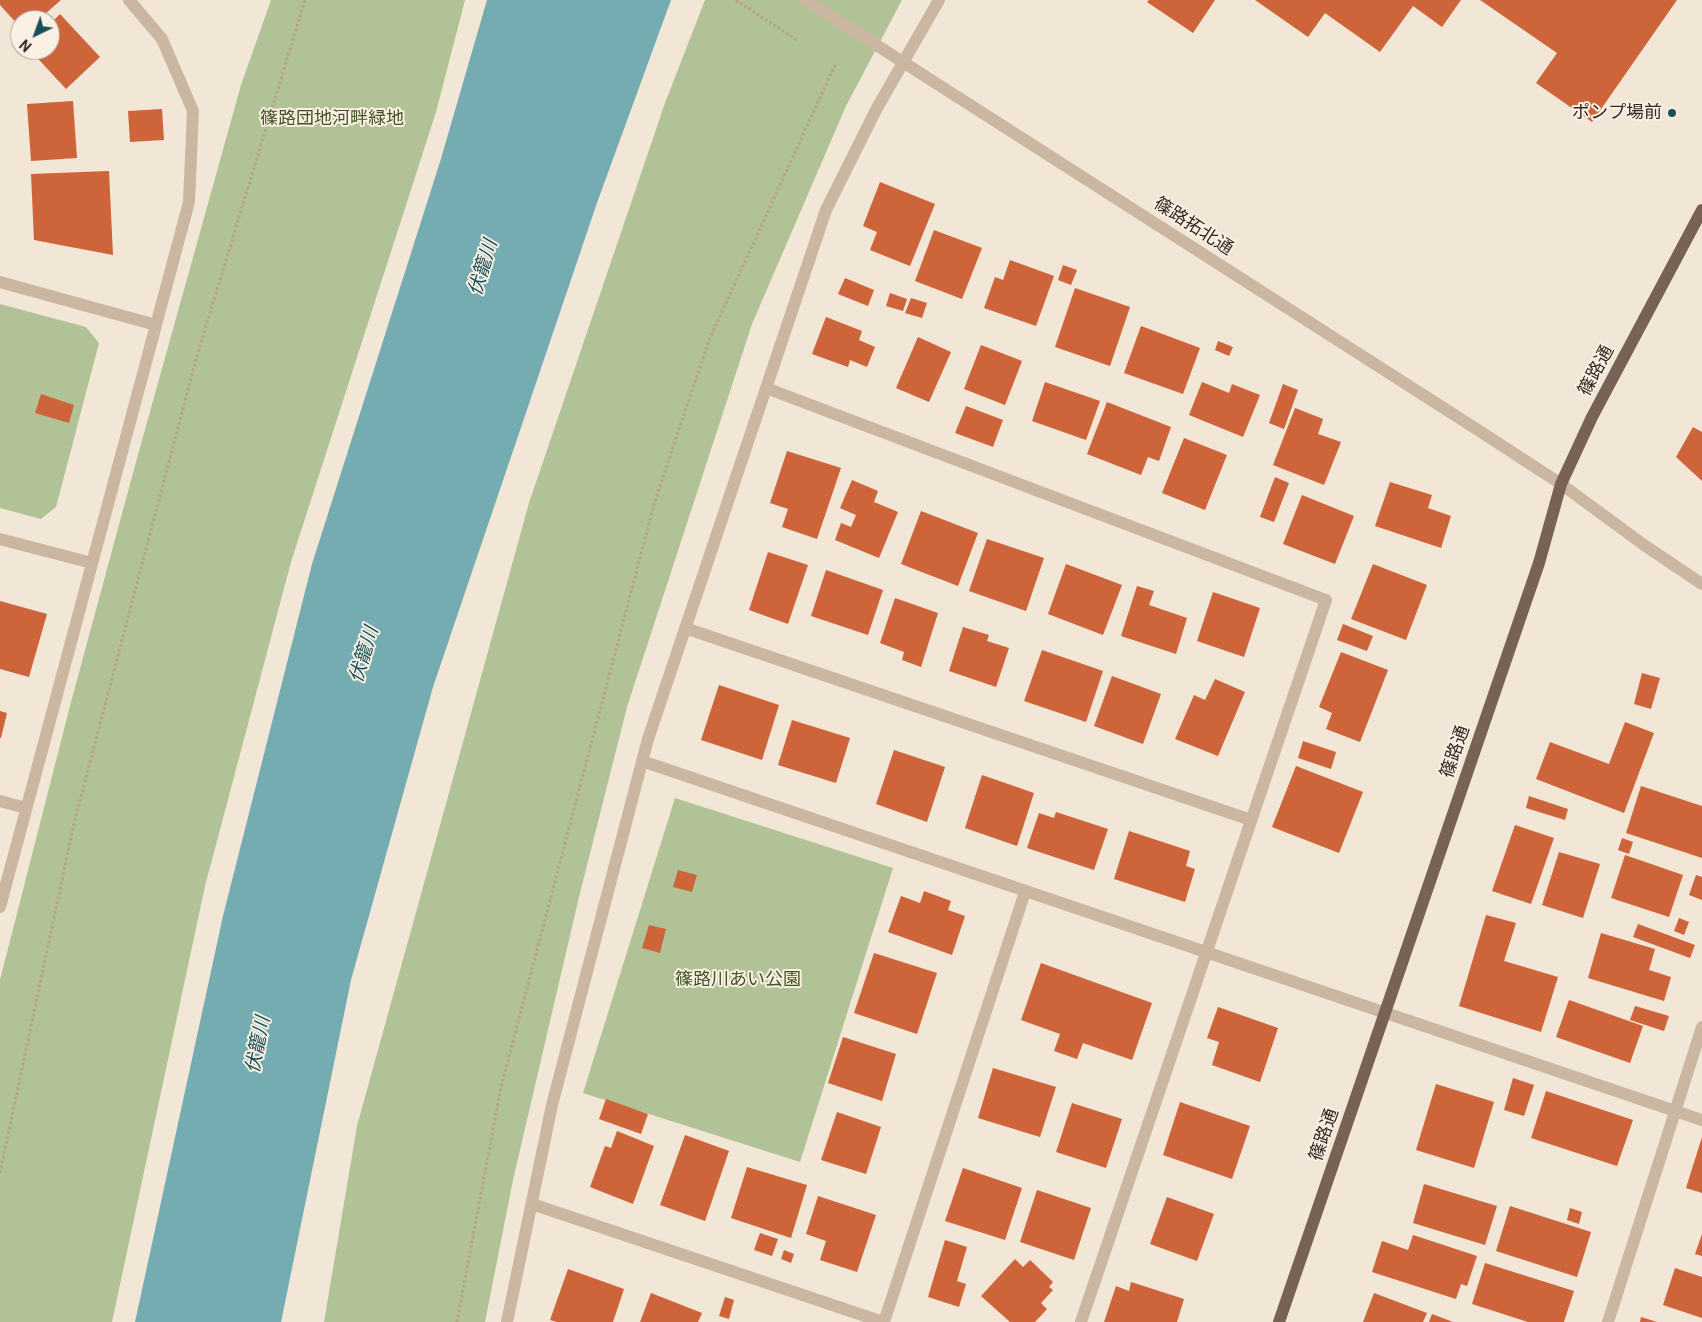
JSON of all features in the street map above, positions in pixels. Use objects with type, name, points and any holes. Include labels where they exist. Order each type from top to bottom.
[{"type":"main road","name":"篠路通","points":[[1279,1322],[1539,563],[1561,484],[1592,417],[1702,210]]},
{"type":"street","points":[[0,907],[189,202],[193,110],[162,39],[129,0]]},
{"type":"street","name":"篠路拓北通","points":[[806,0],[1561,484],[1644,545],[1702,584]]},
{"type":"street","points":[[507,1322],[552,1105],[642,761],[685,628],[826,210],[877,108],[939,0]]},
{"type":"street","points":[[0,282],[156,325]]},
{"type":"street","points":[[766,388],[1326,600],[1081,1322]]},
{"type":"street","points":[[0,538],[92,563]]},
{"type":"street","points":[[685,628],[1251,820]]},
{"type":"street","points":[[642,761],[1702,1120]]},
{"type":"street","points":[[0,801],[26,808]]},
{"type":"street","points":[[532,1204],[884,1322],[1025,892]]},
{"type":"street","points":[[1608,1322],[1702,1027]]},
{"type":"path","points":[[0,1173],[79,803],[196,359],[305,0]]},
{"type":"path","points":[[736,0],[797,40]]},
{"type":"path","points":[[457,1322],[501,1088],[655,501],[709,340],[835,65]]},
{"type":"green space","name":"篠路団地河畔緑地","points":[[271,0],[465,0],[436,112],[291,562],[205,886],[112,1322],[0,1322],[0,980],[71,702],[136,462],[241,85]]},
{"type":"green space","points":[[705,0],[902,0],[846,106],[752,324],[627,707],[579,897],[513,1180],[485,1322],[324,1322],[357,1126],[529,503],[665,103]]},
{"type":"green space","points":[[0,304],[86,327],[99,343],[56,507],[41,519],[0,508]]},
{"type":"green space","name":"篠路川あい公園","points":[[675,798],[893,868],[800,1162],[583,1093]]},
{"type":"water","name":"伏籠川","points":[[487,0],[671,0],[598,200],[433,687],[351,980],[281,1322],[135,1322],[223,916],[312,564],[440,162]]},
{"type":"building","points":[[0,0],[61,0],[50,10],[10,10],[10,16],[0,5]]},
{"type":"building","points":[[1149,0],[1215,0],[1193,33],[1147,2]]},
{"type":"building","points":[[1255,0],[1461,0],[1442,27],[1413,6],[1380,52],[1325,13],[1308,37]]},
{"type":"building","points":[[1480,0],[1677,0],[1592,122],[1536,83],[1557,53]]},
{"type":"building","points":[[60,14],[100,57],[66,89],[39,60],[60,60]]},
{"type":"building","points":[[73,101],[77,158],[31,161],[27,104]]},
{"type":"building","points":[[162,109],[164,140],[130,142],[128,111]]},
{"type":"building","points":[[109,171],[113,255],[34,240],[31,174]]},
{"type":"building","points":[[880,182],[935,204],[910,266],[870,250],[877,232],[863,226]]},
{"type":"building","points":[[934,230],[982,248],[962,299],[915,281]]},
{"type":"building","points":[[1010,260],[1054,276],[1036,326],[984,308],[995,277],[1003,280]]},
{"type":"building","points":[[1063,265],[1077,270],[1071,285],[1058,280]]},
{"type":"building","points":[[845,278],[874,290],[868,306],[838,294]]},
{"type":"building","points":[[1075,288],[1130,307],[1110,366],[1055,347]]},
{"type":"building","points":[[890,293],[907,299],[903,311],[886,306]]},
{"type":"building","points":[[911,298],[927,303],[922,318],[905,313]]},
{"type":"building","points":[[826,317],[862,331],[859,340],[875,347],[867,367],[850,360],[848,367],[812,354]]},
{"type":"building","points":[[1141,326],[1200,348],[1183,394],[1124,373]]},
{"type":"building","points":[[918,337],[951,352],[929,402],[896,388]]},
{"type":"building","points":[[1218,341],[1233,347],[1229,356],[1215,350]]},
{"type":"building","points":[[981,345],[1022,361],[1005,405],[964,389]]},
{"type":"building","points":[[1045,382],[1100,401],[1086,440],[1032,421]]},
{"type":"building","points":[[1202,382],[1229,393],[1232,384],[1260,395],[1243,437],[1189,415]]},
{"type":"building","points":[[1283,384],[1298,390],[1284,429],[1269,423]]},
{"type":"building","points":[[41,394],[74,405],[69,423],[35,413]]},
{"type":"building","points":[[1107,402],[1171,427],[1159,461],[1148,457],[1141,475],[1087,454]]},
{"type":"building","points":[[966,406],[1003,420],[993,447],[955,433]]},
{"type":"building","points":[[1295,408],[1323,419],[1318,434],[1341,442],[1324,485],[1273,465]]},
{"type":"building","points":[[1693,427],[1702,432],[1702,481],[1676,457]]},
{"type":"building","points":[[1184,438],[1227,455],[1205,510],[1162,493]]},
{"type":"building","points":[[787,451],[841,468],[817,539],[782,527],[788,509],[770,503]]},
{"type":"building","points":[[1275,477],[1289,483],[1274,522],[1260,517]]},
{"type":"building","points":[[852,480],[878,491],[874,502],[898,512],[879,558],[835,540],[841,523],[851,527],[856,515],[840,508]]},
{"type":"building","points":[[1390,482],[1432,495],[1428,508],[1451,516],[1441,548],[1375,526]]},
{"type":"building","points":[[1302,495],[1354,516],[1335,564],[1283,544]]},
{"type":"building","points":[[921,511],[978,533],[958,586],[901,564]]},
{"type":"building","points":[[987,539],[1044,558],[1026,611],[969,591]]},
{"type":"building","points":[[768,552],[808,565],[788,624],[749,610]]},
{"type":"building","points":[[1066,564],[1122,585],[1103,635],[1048,614]]},
{"type":"building","points":[[1373,564],[1427,585],[1406,640],[1351,619]]},
{"type":"building","points":[[826,570],[883,590],[868,635],[811,616]]},
{"type":"building","points":[[1137,586],[1154,591],[1149,605],[1187,618],[1176,654],[1121,636]]},
{"type":"building","points":[[1213,592],[1260,608],[1244,657],[1197,641]]},
{"type":"building","points":[[895,598],[938,613],[921,667],[902,660],[904,652],[880,643]]},
{"type":"building","points":[[0,601],[47,614],[29,677],[0,669]]},
{"type":"building","points":[[1343,624],[1373,636],[1367,651],[1337,640]]},
{"type":"building","points":[[963,627],[989,635],[987,641],[1009,648],[996,687],[949,671]]},
{"type":"building","points":[[1042,650],[1103,671],[1086,722],[1024,701]]},
{"type":"building","points":[[1341,652],[1388,670],[1360,742],[1326,729],[1332,713],[1319,707]]},
{"type":"building","points":[[1642,673],[1660,678],[1651,709],[1634,704]]},
{"type":"building","points":[[1112,676],[1161,694],[1143,744],[1094,726]]},
{"type":"building","points":[[1215,679],[1245,692],[1218,756],[1175,739],[1194,695],[1205,700]]},
{"type":"building","points":[[719,685],[779,705],[762,760],[701,740]]},
{"type":"building","points":[[0,711],[7,713],[1,738],[0,738]]},
{"type":"building","points":[[792,720],[850,738],[836,783],[778,765]]},
{"type":"building","points":[[1625,722],[1654,733],[1624,813],[1536,779],[1550,742],[1609,764]]},
{"type":"building","points":[[1303,741],[1336,752],[1331,769],[1298,758]]},
{"type":"building","points":[[894,750],[945,767],[927,822],[876,804]]},
{"type":"building","points":[[1296,766],[1363,792],[1339,853],[1272,827]]},
{"type":"building","points":[[982,775],[1034,793],[1017,846],[965,828]]},
{"type":"building","points":[[1641,786],[1702,806],[1702,858],[1626,833]]},
{"type":"building","points":[[1529,796],[1568,809],[1565,820],[1526,808]]},
{"type":"building","points":[[1056,812],[1108,829],[1094,870],[1027,848],[1039,813],[1054,818]]},
{"type":"building","points":[[1515,825],[1554,838],[1531,904],[1492,891]]},
{"type":"building","points":[[1129,831],[1190,851],[1186,866],[1195,869],[1185,902],[1114,879]]},
{"type":"building","points":[[1622,838],[1633,842],[1629,854],[1618,850]]},
{"type":"building","points":[[1559,852],[1600,864],[1583,918],[1542,905]]},
{"type":"building","points":[[1625,855],[1683,875],[1669,917],[1611,898]]},
{"type":"building","points":[[678,870],[697,875],[692,892],[673,887]]},
{"type":"building","points":[[1696,875],[1702,877],[1702,900],[1689,895]]},
{"type":"building","points":[[924,891],[951,901],[948,910],[965,916],[952,955],[888,932],[901,896],[920,903]]},
{"type":"building","points":[[1486,915],[1516,923],[1504,961],[1558,977],[1541,1032],[1459,1006]]},
{"type":"building","points":[[1679,918],[1689,922],[1684,935],[1674,931]]},
{"type":"building","points":[[1638,924],[1695,945],[1690,958],[1633,937]]},
{"type":"building","points":[[649,925],[666,929],[660,953],[642,948]]},
{"type":"building","points":[[1601,933],[1655,949],[1649,970],[1671,977],[1664,1001],[1588,978]]},
{"type":"building","points":[[874,953],[937,973],[917,1034],[854,1013]]},
{"type":"building","points":[[1041,963],[1152,1003],[1132,1060],[1083,1043],[1077,1059],[1054,1051],[1060,1034],[1021,1020]]},
{"type":"building","points":[[1569,1000],[1643,1026],[1630,1063],[1556,1037]]},
{"type":"building","points":[[1635,1006],[1669,1016],[1664,1031],[1630,1020]]},
{"type":"building","points":[[1218,1007],[1278,1028],[1260,1082],[1212,1065],[1219,1042],[1207,1038]]},
{"type":"building","points":[[843,1037],[896,1054],[882,1101],[828,1083]]},
{"type":"building","points":[[993,1068],[1056,1087],[1040,1137],[978,1118]]},
{"type":"building","points":[[1513,1078],[1534,1085],[1524,1116],[1504,1110]]},
{"type":"building","points":[[1436,1084],[1494,1102],[1474,1168],[1416,1150]]},
{"type":"building","points":[[1546,1091],[1633,1120],[1617,1166],[1531,1138]]},
{"type":"building","points":[[606,1099],[648,1114],[641,1134],[599,1119]]},
{"type":"building","points":[[1180,1102],[1250,1126],[1232,1179],[1163,1155]]},
{"type":"building","points":[[1072,1103],[1122,1119],[1106,1168],[1056,1152]]},
{"type":"building","points":[[837,1112],[881,1127],[866,1174],[821,1160]]},
{"type":"building","points":[[617,1131],[654,1146],[633,1204],[590,1187],[605,1146],[611,1148]]},
{"type":"building","points":[[685,1135],[729,1151],[705,1221],[660,1205]]},
{"type":"building","points":[[1702,1137],[1702,1193],[1686,1188]]},
{"type":"building","points":[[747,1167],[807,1185],[791,1238],[731,1218]]},
{"type":"building","points":[[963,1168],[1022,1188],[1005,1240],[945,1221]]},
{"type":"building","points":[[1424,1184],[1497,1206],[1485,1245],[1413,1223]]},
{"type":"building","points":[[1037,1190],[1091,1208],[1074,1260],[1020,1242]]},
{"type":"building","points":[[818,1196],[876,1215],[857,1272],[820,1260],[826,1241],[806,1234]]},
{"type":"building","points":[[1167,1197],[1214,1214],[1197,1261],[1150,1244]]},
{"type":"building","points":[[1510,1206],[1591,1232],[1577,1277],[1496,1251]]},
{"type":"building","points":[[1570,1208],[1582,1212],[1579,1224],[1567,1220]]},
{"type":"building","points":[[760,1233],[778,1239],[772,1256],[754,1250]]},
{"type":"building","points":[[1702,1234],[1702,1256],[1695,1254]]},
{"type":"building","points":[[1413,1235],[1477,1256],[1467,1286],[1461,1284],[1456,1299],[1372,1272],[1382,1241],[1408,1250]]},
{"type":"building","points":[[945,1240],[967,1247],[957,1281],[966,1284],[959,1307],[928,1297]]},
{"type":"building","points":[[784,1250],[794,1254],[791,1263],[781,1259]]},
{"type":"building","points":[[1015,1259],[1023,1267],[1030,1260],[1053,1282],[1049,1287],[1053,1290],[1041,1303],[1047,1309],[1035,1322],[1010,1322],[981,1296]]},
{"type":"building","points":[[1485,1263],[1574,1291],[1564,1322],[1528,1322],[1472,1304]]},
{"type":"building","points":[[1675,1268],[1702,1277],[1702,1318],[1663,1305]]},
{"type":"building","points":[[568,1269],[624,1289],[613,1322],[557,1322],[550,1320]]},
{"type":"building","points":[[1131,1282],[1184,1299],[1177,1322],[1104,1322],[1116,1286],[1129,1291]]},
{"type":"building","points":[[651,1293],[702,1313],[698,1322],[640,1322]]},
{"type":"building","points":[[1374,1293],[1427,1313],[1423,1322],[1363,1322]]},
{"type":"building","points":[[725,1297],[734,1300],[729,1319],[719,1316]]},
{"type":"building","points":[[1432,1314],[1453,1322],[1429,1322]]},
{"type":"building","points":[[1641,1317],[1657,1322],[1640,1322]]},
{"type":"place","name":"ポンプ場前","points":[[1672,113]]}]
